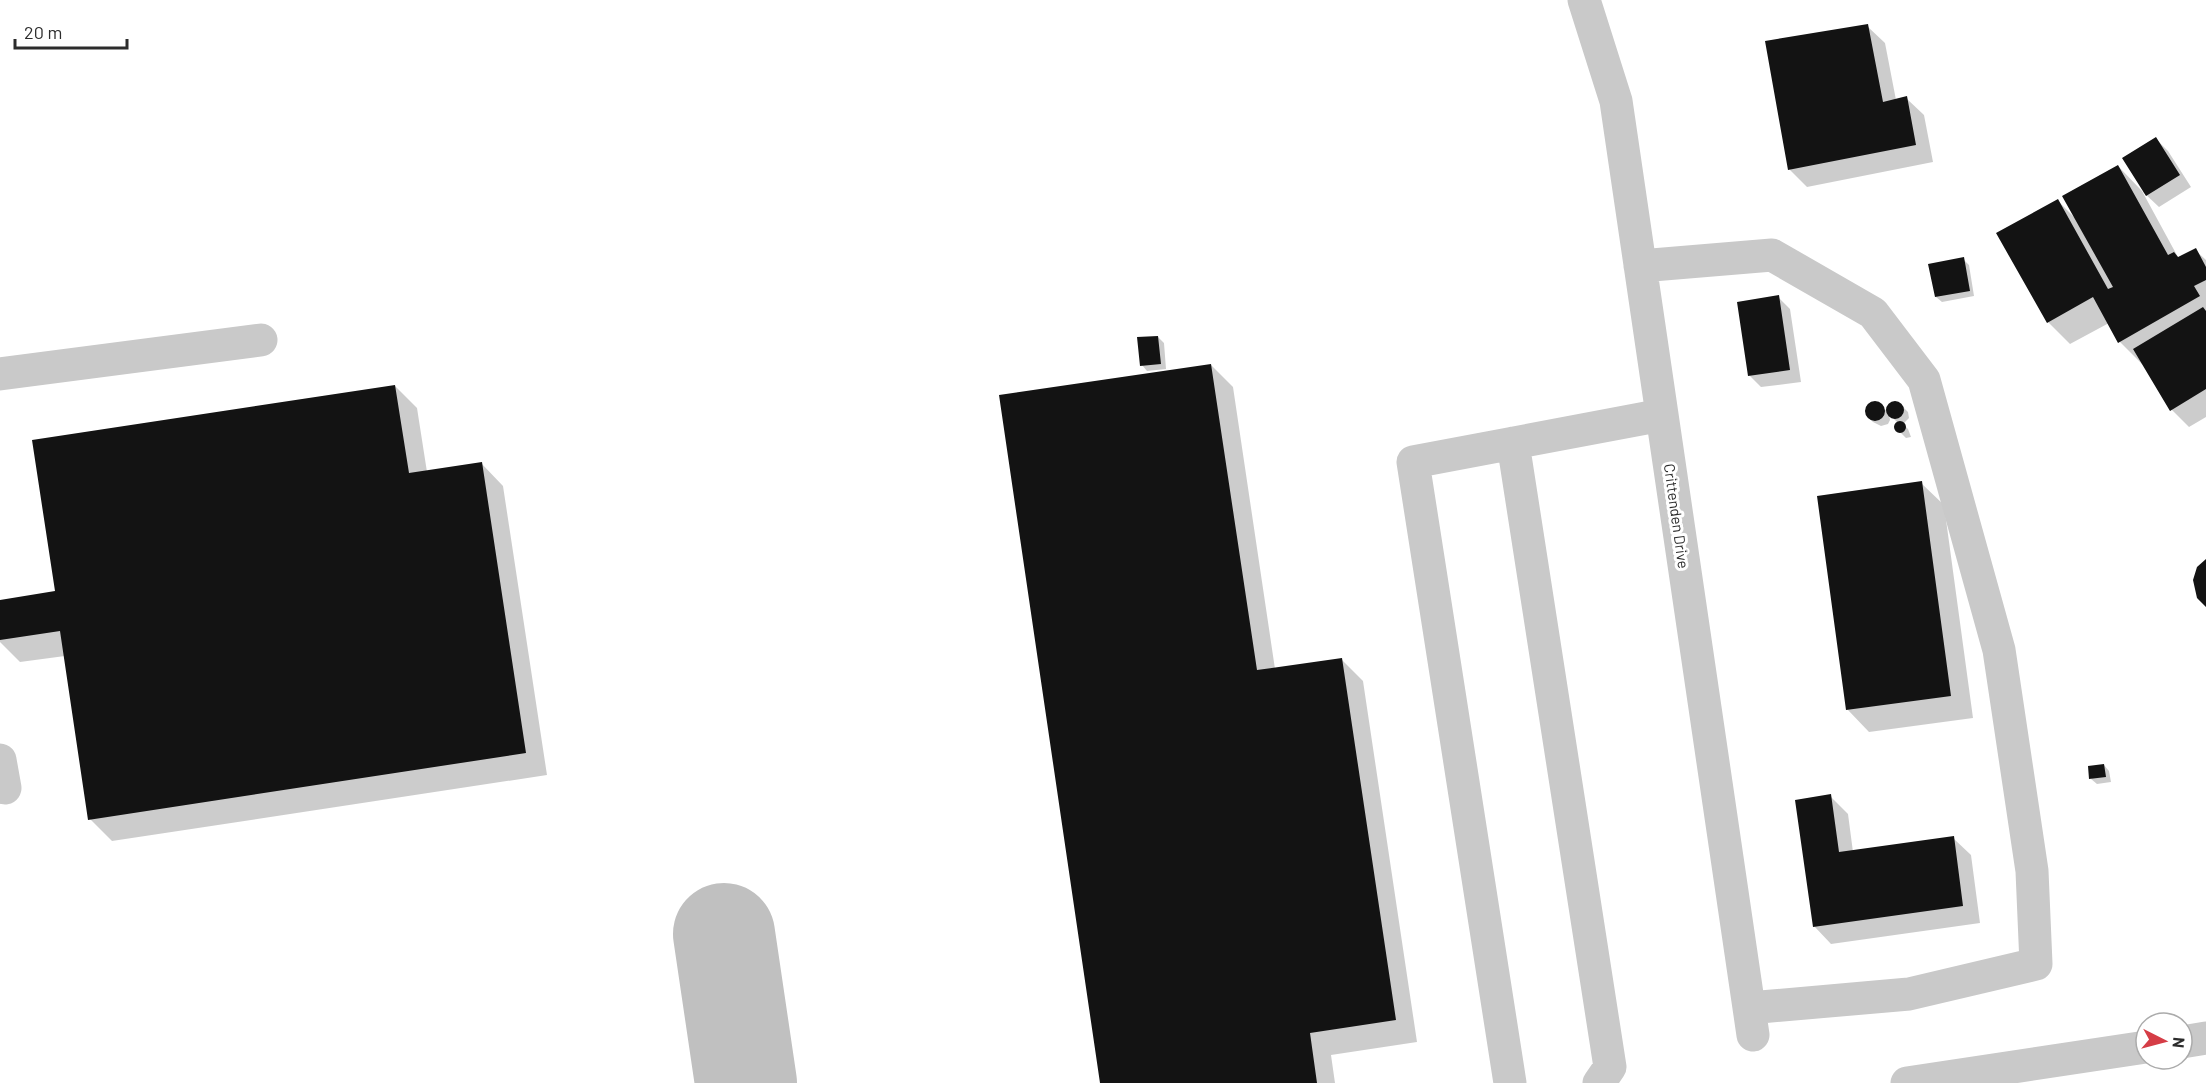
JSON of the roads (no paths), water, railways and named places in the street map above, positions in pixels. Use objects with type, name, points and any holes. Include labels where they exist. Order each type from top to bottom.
[{"type":"street","name":"Crittenden Drive","points":[[1584,0],[1616,101],[1640,266],[1751,1021],[1909,994],[2036,964],[2030,860],[1999,650],[1924,380],[1874,313],[1772,255],[1640,266]]},
{"type":"street","points":[[0,374],[261,340]]},
{"type":"street","points":[[1510,1083],[1413,462],[1662,415]]},
{"type":"street","points":[[1513,443],[1610,1067],[1599,1083]]},
{"type":"street","points":[[1907,1083],[2134,1049]]}]
